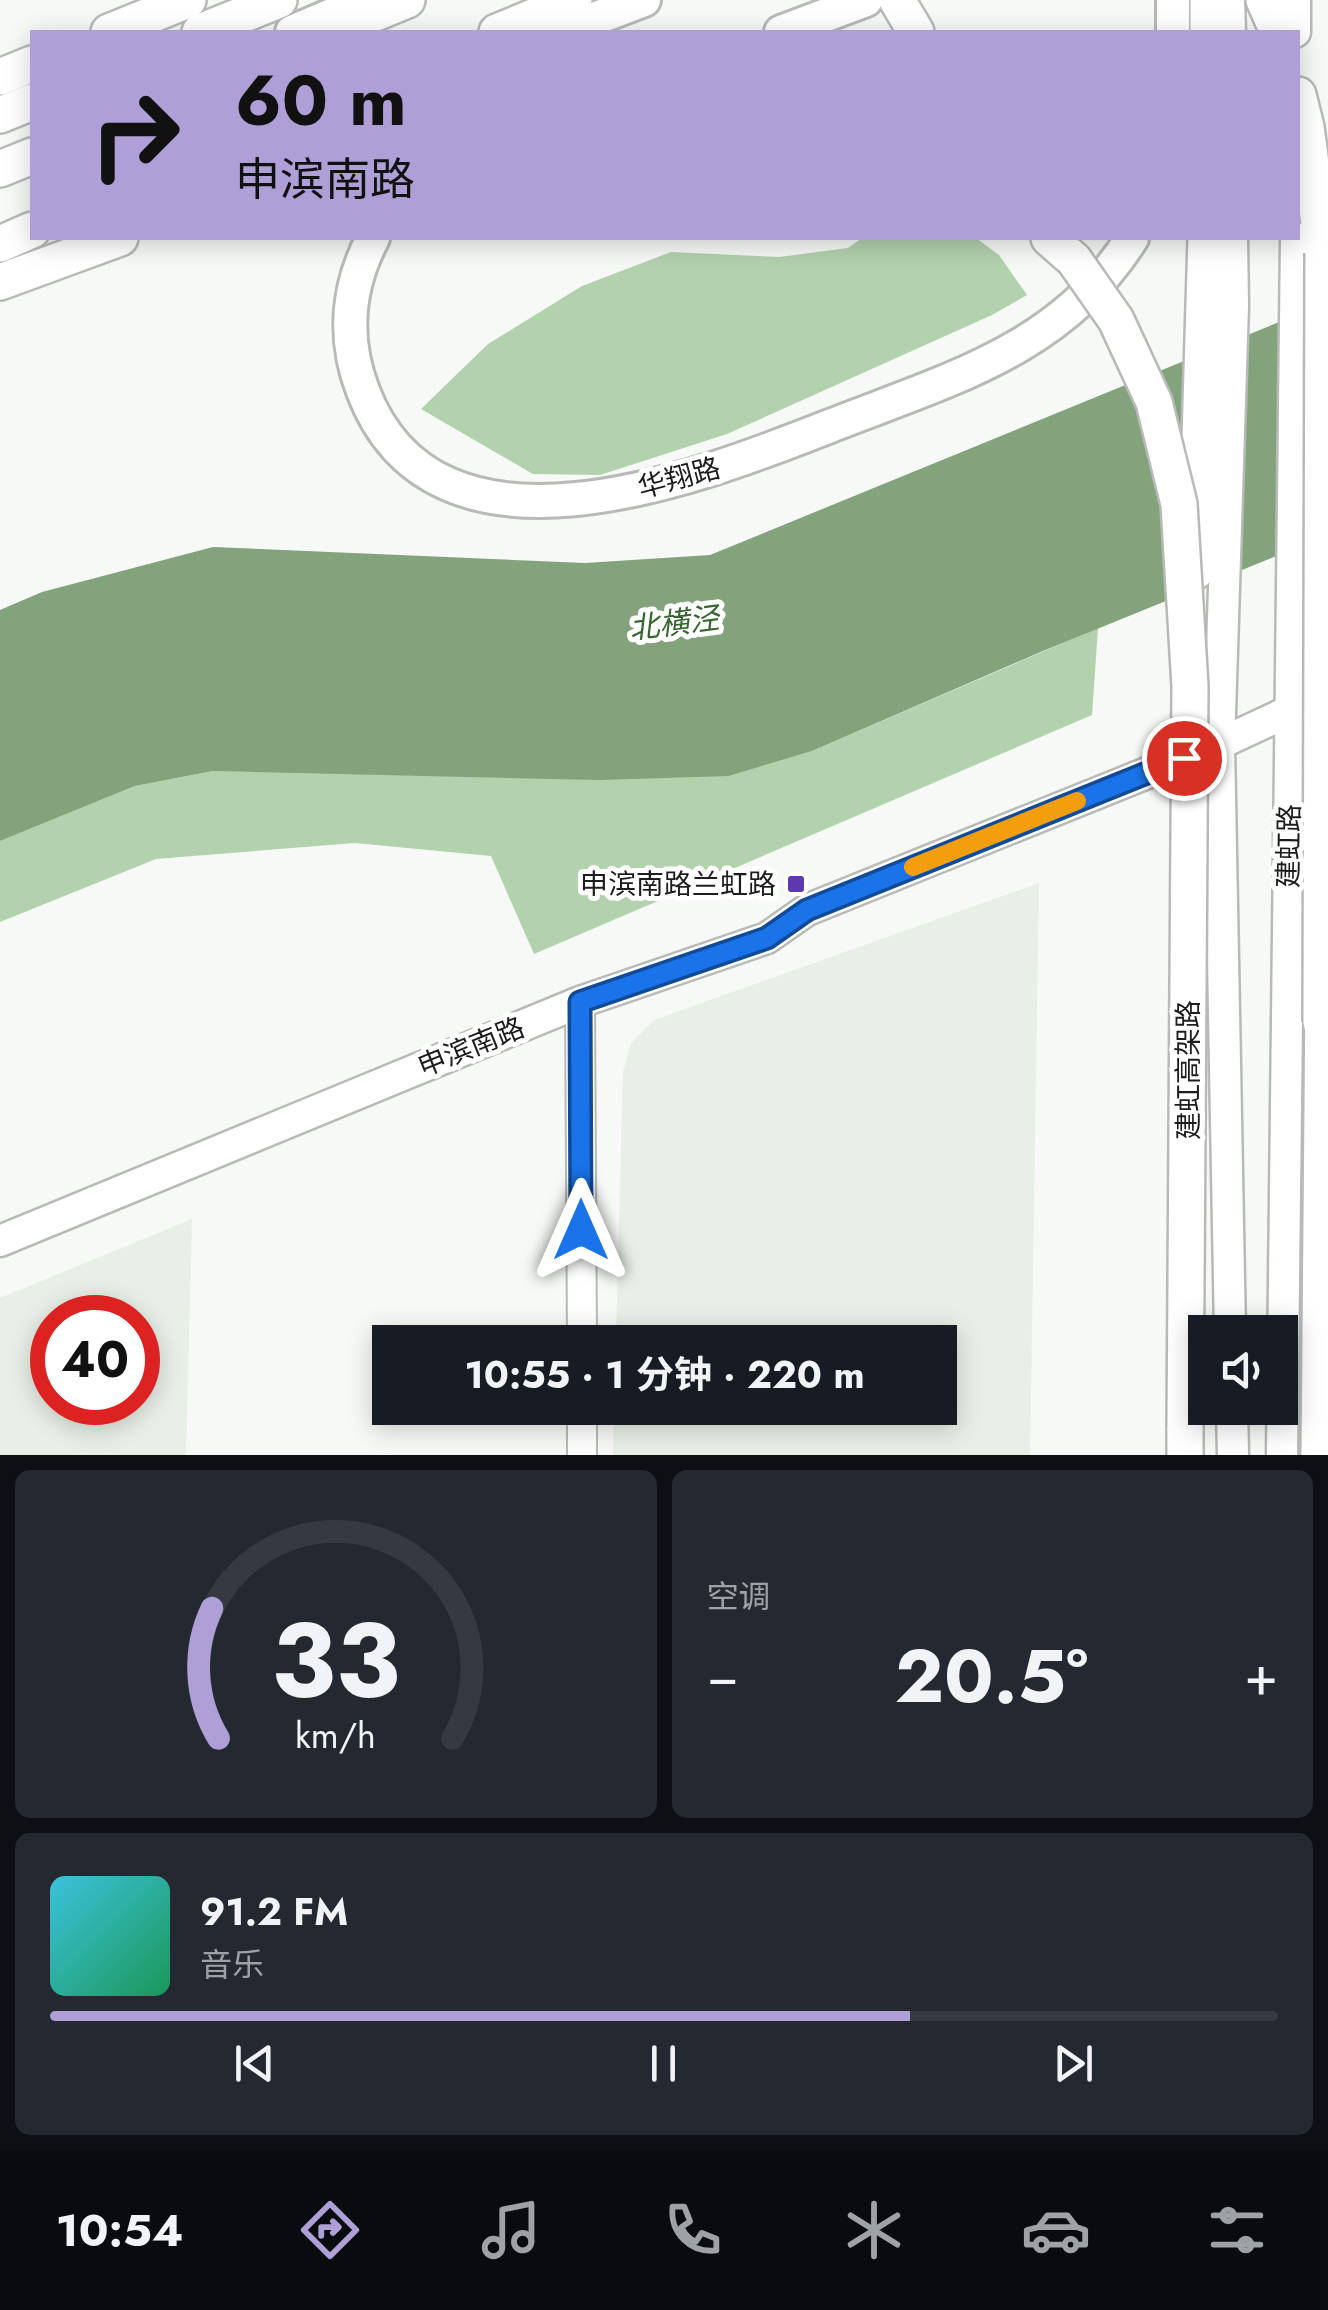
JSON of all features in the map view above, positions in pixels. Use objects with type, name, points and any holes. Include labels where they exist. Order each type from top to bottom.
[{"type":"highway","points":[[205,30],[279,0]]},
{"type":"highway","points":[[334,30],[408,0]]},
{"type":"highway","points":[[503,30],[574,0]]},
{"type":"highway","points":[[897,0],[915,30]]},
{"type":"highway","points":[[1208,0],[1208,30]]},
{"type":"highway","points":[[1264,0],[1277,30]]},
{"type":"highway","points":[[114,30],[175,6]]},
{"type":"highway","points":[[0,78],[30,65]]},
{"type":"highway","points":[[0,115],[30,103]]},
{"type":"highway","points":[[1300,104],[1312,160],[1305,254],[1321,1022],[1319,1455]]},
{"type":"highway","points":[[0,169],[30,157]]},
{"type":"highway","points":[[1305,254],[1328,204]]},
{"type":"highway","points":[[0,244],[30,231]]},
{"type":"highway","points":[[0,282],[115,240]]},
{"type":"highway","points":[[1190,686],[1202,438],[1206,240]]},
{"type":"highway","points":[[1060,245],[1116,320],[1154,402],[1179,504],[1190,686]]},
{"type":"highway","name":"建虹高架路","points":[[1185,1455],[1190,686]]},
{"type":"highway","points":[[1321,1022],[1328,922]]},
{"type":"main road","points":[[297,30],[366,0]]},
{"type":"main road","points":[[565,30],[644,0]]},
{"type":"main road","points":[[785,30],[866,0]]},
{"type":"main road","points":[[1172,30],[1173,0]]},
{"type":"main road","points":[[1229,0],[1230,30]]},
{"type":"main road","points":[[1294,0],[1295,30]]},
{"type":"main road","points":[[0,161],[30,148]]},
{"type":"main road","points":[[0,257],[44,240]]},
{"type":"main road","name":"华翔路","points":[[372,240],[353,288],[351,362],[367,402],[388,438],[416,465],[452,486],[522,500],[566,500],[626,492],[732,465],[986,364],[1072,312],[1110,273],[1131,240]]},
{"type":"main road","points":[[1230,1315],[1219,744],[1234,306],[1232,240]]},
{"type":"main road","name":"建虹路","points":[[1282,1455],[1290,567],[1305,254]]},
{"type":"main road","name":"申滨南路","points":[[0,1241],[580,1002],[767,938],[807,910],[1219,744],[1328,693]]},
{"type":"main road","points":[[1232,1425],[1233,1455]]},
{"type":"street","points":[[580,1002],[582,1325]]},
{"type":"street","points":[[582,1425],[582,1455]]},
{"type":"shaded area","points":[[859,240],[979,240],[999,255],[1027,295],[992,315],[727,434],[600,475],[533,474],[421,409],[488,344],[582,286],[671,252],[779,257],[848,248]]},
{"type":"shaded area","points":[[1098,628],[1092,715],[534,954],[491,856],[355,843],[156,859],[0,922],[0,841],[135,786],[213,771],[729,776],[812,751]]},
{"type":"shaded area","points":[[1039,883],[1030,1455],[613,1455],[614,1425],[957,1425],[957,1325],[616,1325],[623,1072],[631,1043],[654,1020]]},
{"type":"shaded area","points":[[192,1219],[186,1455],[0,1455],[0,1298]]},
{"type":"water","name":"北横泾","points":[[1328,302],[1328,535],[1043,651],[812,751],[729,776],[599,780],[213,771],[135,786],[0,841],[0,610],[42,592],[213,547],[585,563],[710,555]]},
{"type":"slow traffic","points":[[913,867],[1077,801]]},
{"type":"place","name":"申滨南路兰虹路","points":[[796,884]]},
{"type":"route","points":[[581,1230],[580,1002],[767,938],[807,910],[1184,758]]}]
